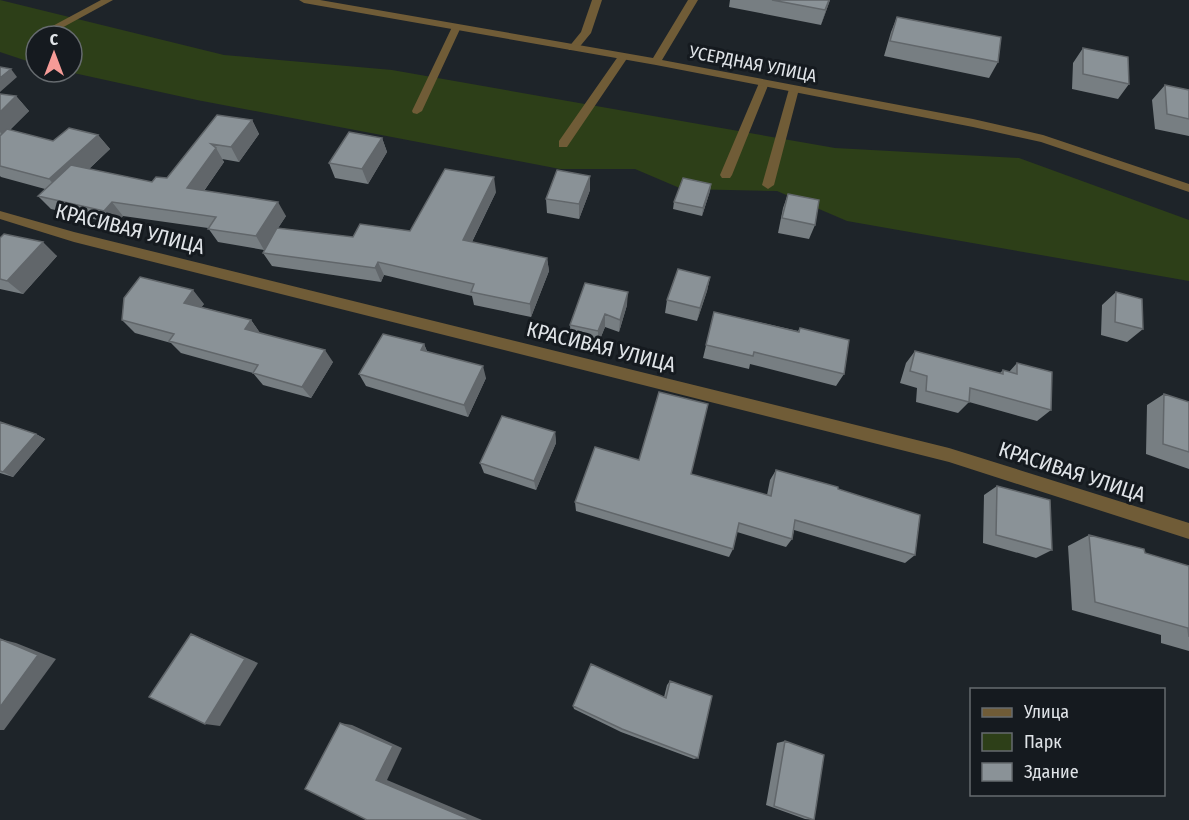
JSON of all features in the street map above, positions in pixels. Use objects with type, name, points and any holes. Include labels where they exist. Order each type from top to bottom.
[{"type":"street","points":[[61,24],[108,0]]},
{"type":"street","name":"УСЕРДНАЯ УЛИЦА","points":[[309,0],[344,3],[456,27],[656,62],[973,123],[1108,159],[1189,188]]},
{"type":"street","points":[[573,48],[585,33],[597,0]]},
{"type":"street","points":[[656,62],[693,0]]},
{"type":"street","points":[[417,111],[456,27]]},
{"type":"street","points":[[563,144],[623,57]]},
{"type":"street","points":[[726,175],[764,83]]},
{"type":"street","points":[[768,185],[794,89]]},
{"type":"street","name":"КРАСИВАЯ УЛИЦА","points":[[0,215],[75,237],[949,454],[1189,531]]},
{"type":"green space","points":[[0,0],[224,55],[392,70],[835,148],[1019,158],[1189,220],[1189,281],[847,221],[777,191],[682,189],[635,169],[560,169],[197,100],[84,75],[84,24],[24,24],[24,60],[0,52]]},
{"type":"building","points":[[772,0],[829,0],[825,10]]},
{"type":"building","points":[[897,17],[1001,37],[998,62],[890,41]]},
{"type":"building","points":[[1083,48],[1128,57],[1129,84],[1083,74]]},
{"type":"building","points":[[0,67],[11,69],[0,78]]},
{"type":"building","points":[[1165,85],[1189,90],[1189,119],[1167,114]]},
{"type":"building","points":[[0,94],[16,96],[0,112]]},
{"type":"building","points":[[217,115],[252,120],[231,147],[211,144],[216,148],[187,188],[278,202],[256,236],[208,229],[216,217],[112,202],[104,211],[38,196],[71,165],[152,182],[156,177],[167,178]]},
{"type":"building","points":[[69,128],[98,135],[49,179],[0,166],[0,136],[7,129],[53,141]]},
{"type":"building","points":[[349,132],[382,138],[362,169],[329,163]]},
{"type":"building","points":[[445,169],[494,177],[463,240],[547,258],[530,304],[471,292],[474,284],[378,262],[375,268],[263,253],[277,228],[353,237],[360,224],[410,231]]},
{"type":"building","points":[[557,170],[590,176],[579,204],[546,199]]},
{"type":"building","points":[[683,178],[711,184],[703,208],[674,202]]},
{"type":"building","points":[[788,194],[819,200],[815,225],[782,218]]},
{"type":"building","points":[[4,234],[43,242],[7,281],[0,279],[0,238]]},
{"type":"building","points":[[678,269],[710,277],[700,308],[667,300]]},
{"type":"building","points":[[140,277],[193,290],[184,303],[251,320],[245,329],[325,350],[302,387],[253,373],[258,365],[169,341],[174,334],[122,320],[124,298]]},
{"type":"building","points":[[585,283],[628,292],[620,320],[605,314],[598,331],[570,325]]},
{"type":"building","points":[[1116,292],[1142,299],[1143,329],[1115,322]]},
{"type":"building","points":[[714,312],[799,332],[800,328],[849,340],[844,374],[754,352],[753,356],[706,345]]},
{"type":"building","points":[[383,334],[424,344],[421,350],[483,366],[464,405],[359,374]]},
{"type":"building","points":[[915,351],[1003,374],[1003,370],[1017,374],[1017,363],[1052,372],[1051,410],[970,388],[969,402],[926,391],[927,376],[910,371]]},
{"type":"building","points":[[659,392],[708,404],[691,474],[771,496],[776,470],[838,487],[838,489],[920,515],[915,555],[795,520],[792,539],[739,523],[733,549],[575,502],[595,447],[639,460]]},
{"type":"building","points":[[1164,394],[1189,402],[1189,452],[1163,444]]},
{"type":"building","points":[[502,416],[555,432],[534,481],[480,463]]},
{"type":"building","points":[[0,422],[36,434],[3,472],[0,471]]},
{"type":"building","points":[[997,486],[1050,500],[1052,550],[996,535]]},
{"type":"building","points":[[1089,535],[1144,549],[1145,553],[1189,566],[1189,637],[1188,628],[1095,602]]},
{"type":"building","points":[[191,634],[245,659],[205,724],[149,697]]},
{"type":"building","points":[[0,639],[38,655],[0,707]]},
{"type":"building","points":[[591,664],[666,698],[670,681],[712,696],[698,758],[622,729],[573,706]]},
{"type":"building","points":[[340,723],[393,746],[376,780],[471,820],[367,820],[305,789]]},
{"type":"building","points":[[785,741],[824,755],[814,820],[774,806]]}]
